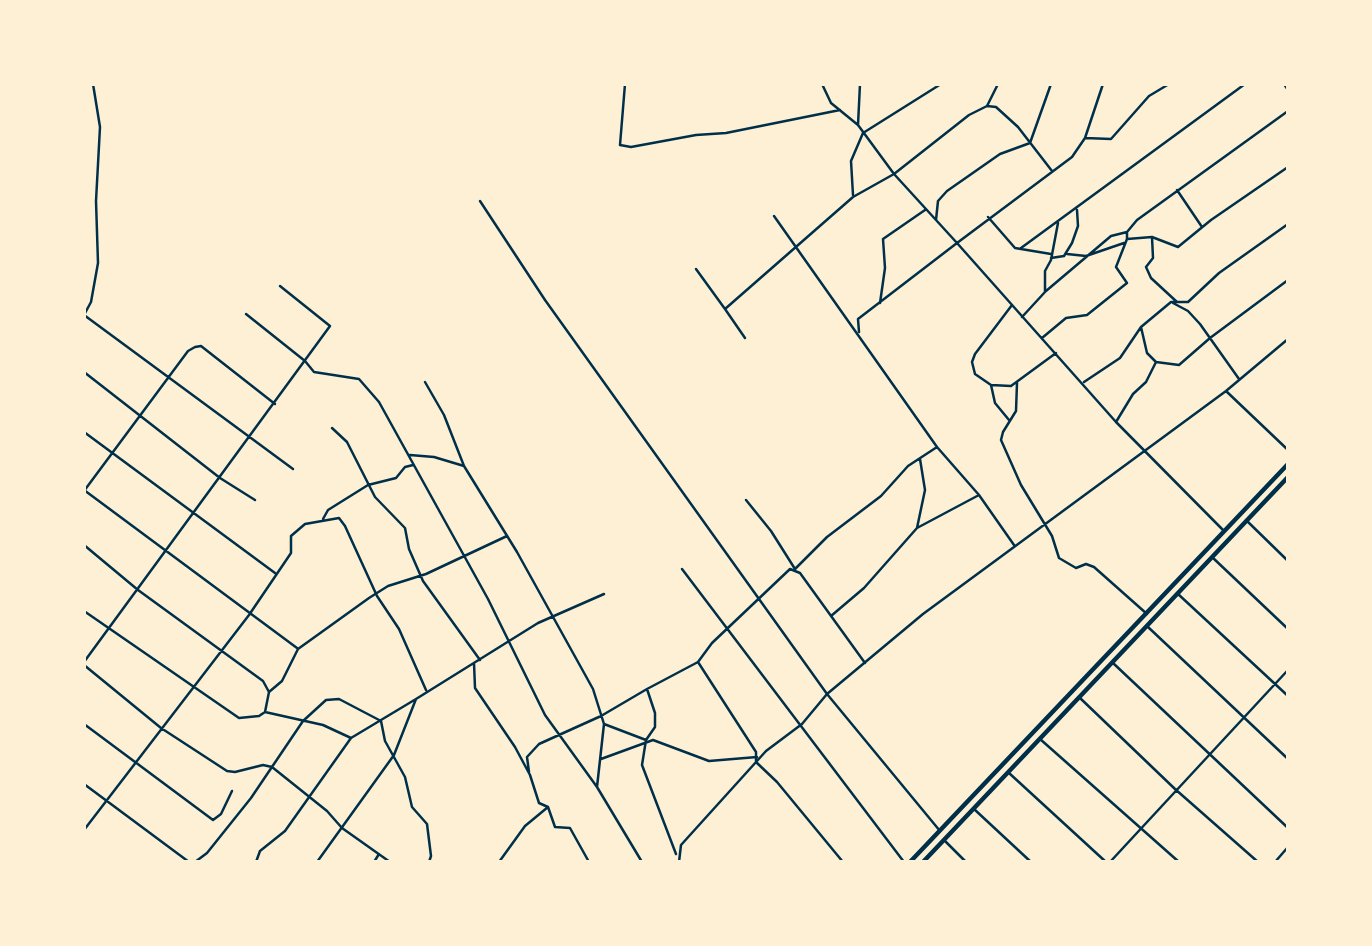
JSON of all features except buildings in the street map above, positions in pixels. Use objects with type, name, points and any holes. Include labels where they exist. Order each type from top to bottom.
[{"type":"highway","points":[[911,862],[1288,464]]},
{"type":"highway","points":[[923,862],[1288,477]]},
{"type":"street","points":[[93,84],[100,127],[96,201],[98,263],[91,302],[84,315],[293,469]]},
{"type":"street","points":[[625,84],[620,145],[631,147],[696,135],[726,133],[840,110]]},
{"type":"street","points":[[822,84],[831,103],[858,125],[894,174],[1116,422],[1225,532]]},
{"type":"street","points":[[858,125],[859,84]]},
{"type":"street","points":[[853,197],[851,162],[863,132],[941,84]]},
{"type":"street","points":[[987,106],[998,84]]},
{"type":"street","points":[[1030,143],[1051,84]]},
{"type":"street","points":[[860,335],[858,318],[988,217],[1072,157],[1085,138],[1103,84]]},
{"type":"street","points":[[1085,138],[1111,139],[1149,96],[1169,84]]},
{"type":"street","points":[[1021,248],[1245,84]]},
{"type":"street","points":[[1284,84],[1288,90]]},
{"type":"street","points":[[725,309],[853,197],[894,174],[969,114],[987,106],[996,107],[1030,143],[1052,172]]},
{"type":"street","points":[[1022,317],[1045,292],[1111,236],[1127,232],[1177,190],[1288,111]]},
{"type":"street","points":[[936,220],[939,201],[947,191],[1000,154],[1030,143]]},
{"type":"street","points":[[1066,253],[1086,256],[1126,241],[1152,237],[1178,247],[1288,167]]},
{"type":"street","points":[[1177,190],[1202,227]]},
{"type":"street","points":[[480,201],[545,300],[827,694],[940,831]]},
{"type":"street","points":[[880,303],[885,268],[883,239],[926,209]]},
{"type":"street","points":[[988,217],[1011,245],[1059,258],[1066,253],[1075,236],[1077,209]]},
{"type":"street","points":[[774,216],[937,447],[979,495],[1014,545]]},
{"type":"street","points":[[1045,292],[1045,271],[1058,223]]},
{"type":"street","points":[[1083,383],[1120,358],[1141,327],[1171,302],[1188,302],[1219,273],[1288,224]]},
{"type":"street","points":[[1042,338],[1066,318],[1087,314],[1127,283],[1116,267],[1127,232]]},
{"type":"street","points":[[1152,237],[1153,258],[1146,267],[1151,278],[1177,302]]},
{"type":"street","points":[[696,269],[745,338]]},
{"type":"street","points":[[1141,327],[1147,353],[1156,362],[1179,365],[1210,338],[1288,280]]},
{"type":"street","points":[[280,286],[330,326],[84,663],[161,728],[227,771],[234,772],[263,765],[272,767],[342,828],[390,862]]},
{"type":"street","points":[[1171,302],[1188,311],[1239,379]]},
{"type":"street","points":[[1012,305],[975,354],[972,362],[975,374],[991,385],[1017,383],[1041,361],[1055,353]]},
{"type":"street","points":[[246,314],[305,361],[314,372],[359,379],[379,402],[466,556],[545,715],[597,787],[642,862]]},
{"type":"street","points":[[677,857],[681,845],[756,762],[802,724],[827,694],[1014,545],[1145,452],[1226,391],[1288,339]]},
{"type":"street","points":[[275,404],[201,346],[188,351],[84,490],[249,615],[299,649]]},
{"type":"street","points":[[1116,422],[1133,394],[1146,382],[1156,362]]},
{"type":"street","points":[[84,372],[139,418],[220,478],[255,500]]},
{"type":"street","points":[[425,382],[444,415],[464,466],[507,536],[593,689],[604,724],[597,787]]},
{"type":"street","points":[[1017,383],[1018,406],[1001,440],[1021,485],[1052,536],[1059,558],[1076,568],[1086,564],[1094,567],[1147,614]]},
{"type":"street","points":[[991,385],[995,403],[1009,420]]},
{"type":"street","points":[[1226,391],[1288,450]]},
{"type":"street","points":[[332,428],[346,442],[368,485],[386,510],[405,528],[406,540],[420,575],[480,660]]},
{"type":"street","points":[[84,432],[275,573]]},
{"type":"street","points":[[589,862],[570,828],[555,827],[548,807],[539,803],[527,757],[540,744],[601,716],[698,662],[726,630],[790,569],[796,569],[827,537],[881,496],[908,466],[937,447]]},
{"type":"street","points":[[408,454],[435,457],[464,466]]},
{"type":"street","points":[[917,528],[925,490],[920,458]]},
{"type":"street","points":[[323,519],[328,510],[368,485],[396,478],[405,467],[414,465]]},
{"type":"street","points":[[831,616],[864,588],[917,528],[979,495]]},
{"type":"street","points":[[746,500],[865,663]]},
{"type":"street","points":[[84,830],[249,615],[290,553],[291,536],[296,529],[323,519],[339,518],[376,594],[399,629],[426,691]]},
{"type":"street","points":[[1246,520],[1288,561]]},
{"type":"street","points":[[84,611],[239,718],[259,716],[265,712],[269,692],[282,681],[299,649],[387,586],[466,556],[507,536]]},
{"type":"street","points":[[84,545],[138,590],[263,681],[269,692]]},
{"type":"street","points":[[1212,557],[1288,629]]},
{"type":"street","points":[[682,569],[904,862]]},
{"type":"street","points":[[256,862],[260,851],[285,831],[351,738],[553,616],[604,594]]},
{"type":"street","points":[[1178,594],[1288,696]]},
{"type":"street","points":[[1147,626],[1288,759]]},
{"type":"street","points":[[698,662],[757,757],[756,762]]},
{"type":"street","points":[[474,663],[475,688],[530,775]]},
{"type":"street","points":[[1113,663],[1288,828]]},
{"type":"street","points":[[1009,773],[1108,862],[1288,670]]},
{"type":"street","points":[[647,689],[656,713],[655,727],[646,740],[642,765],[679,862]]},
{"type":"street","points":[[1080,697],[1175,789],[1258,862]]},
{"type":"street","points":[[195,862],[207,853],[303,721],[326,700],[339,699],[381,721]]},
{"type":"street","points":[[317,862],[394,755],[416,699]]},
{"type":"street","points":[[265,712],[323,725],[351,738]]},
{"type":"street","points":[[381,721],[384,741],[405,777],[412,807],[427,824],[431,856],[429,862]]},
{"type":"street","points":[[84,724],[213,820],[221,814],[232,790]]},
{"type":"street","points":[[604,724],[709,761],[757,757]]},
{"type":"street","points":[[1040,739],[1179,862]]},
{"type":"street","points":[[601,759],[646,740]]},
{"type":"street","points":[[756,762],[785,790],[844,862]]},
{"type":"street","points":[[84,784],[189,862]]},
{"type":"street","points":[[499,862],[525,826],[548,807]]},
{"type":"street","points":[[974,809],[1031,862]]},
{"type":"street","points":[[944,840],[966,862]]},
{"type":"street","points":[[1275,862],[1288,847]]},
{"type":"street","points":[[374,862],[379,854]]},
{"type":"street","points":[[565,862],[576,862]]}]
